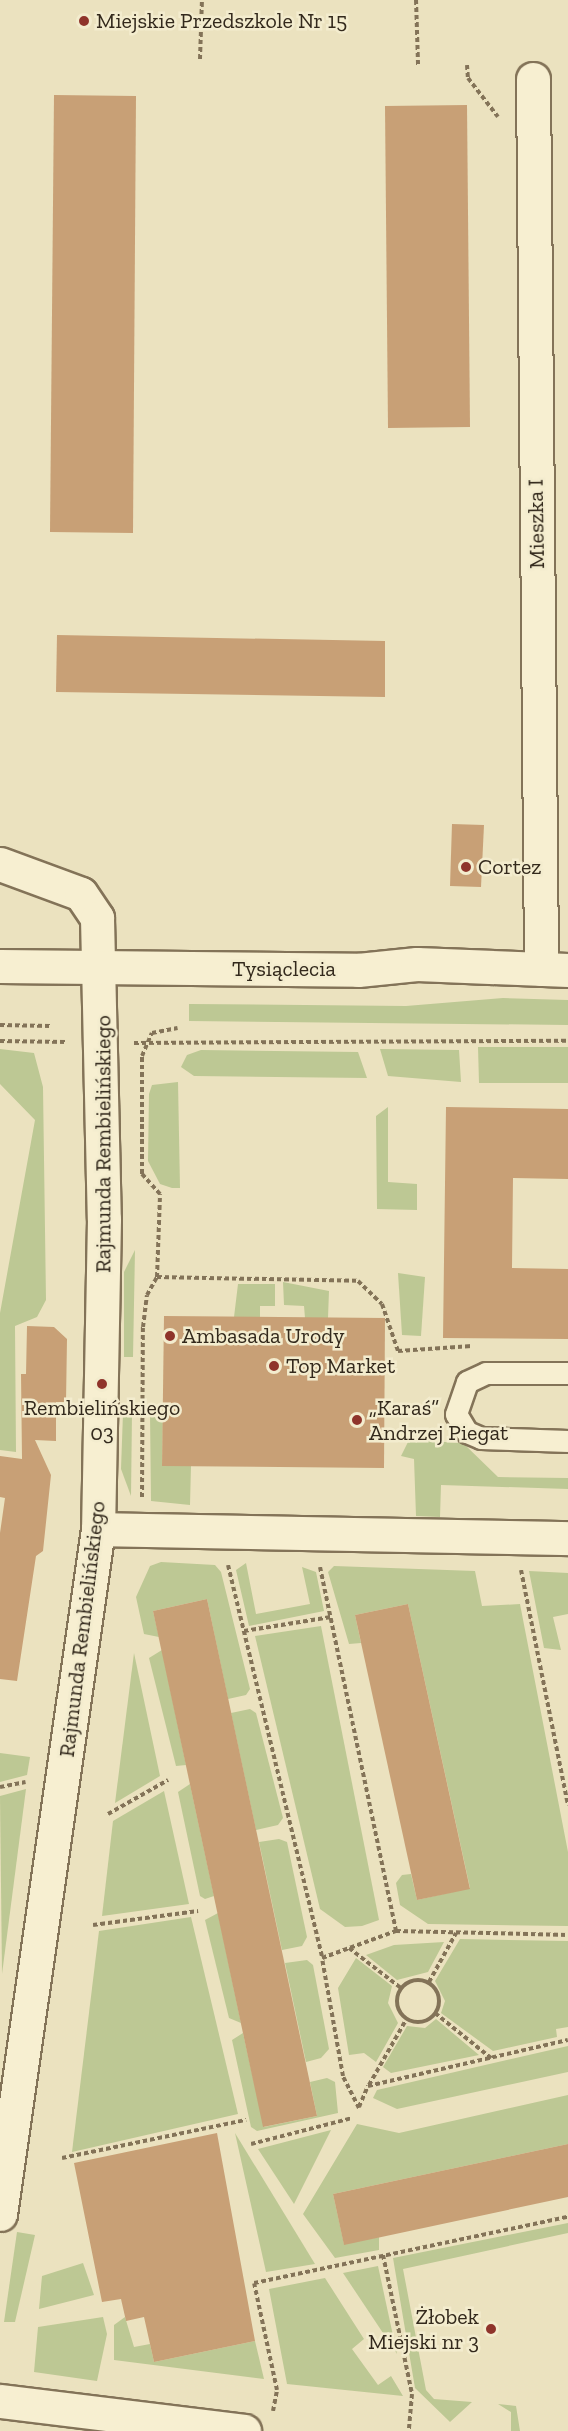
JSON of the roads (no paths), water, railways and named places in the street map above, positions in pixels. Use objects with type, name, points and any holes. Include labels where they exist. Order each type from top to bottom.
[{"type":"street","name":"Mieszka I","points":[[533,79],[532,132],[555,969]]},
{"type":"street","name":"Rajmunda Rembielińskiego","points":[[0,864],[81,894],[97,918],[103,1043],[98,1529],[0,2214]]},
{"type":"street","name":"Tysiąclecia","points":[[0,966],[358,970],[417,964],[555,969]]},
{"type":"street","points":[[98,1529],[568,1538]]},
{"type":"street","points":[[0,2400],[258,2426]]},
{"type":"lane","points":[[568,1373],[486,1373],[466,1382],[456,1414],[466,1432],[481,1438],[568,1441]]},
{"type":"place","name":"Miejskie Przedszkole Nr 15","points":[[84,21]]},
{"type":"place","name":"Cortez","points":[[466,867]]},
{"type":"place","name":"Ambasada Urody","points":[[170,1336]]},
{"type":"place","name":"Top Market","points":[[274,1366]]},
{"type":"place","name":"Rembielińskiego 03","points":[[102,1384]]},
{"type":"place","name":"„Karaś” Andrzej Piegat","points":[[357,1420]]},
{"type":"place","name":"Żłobek Miejski nr 3","points":[[491,2329]]}]
